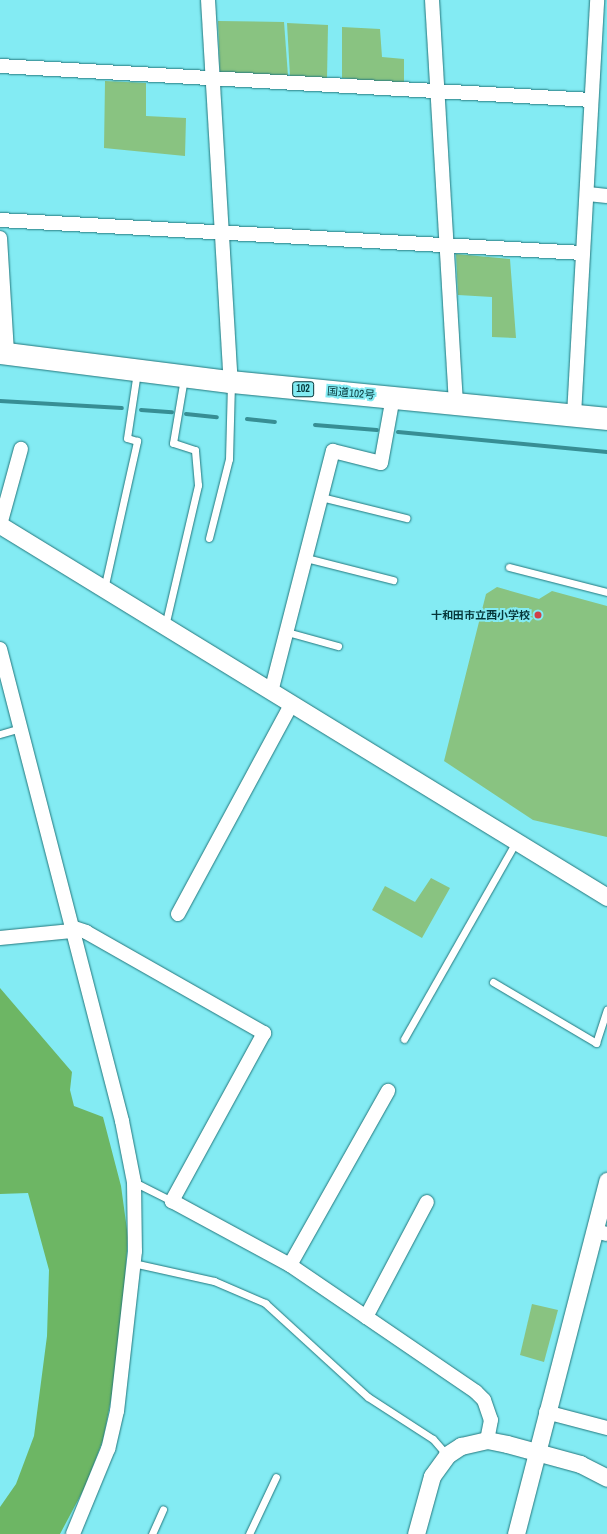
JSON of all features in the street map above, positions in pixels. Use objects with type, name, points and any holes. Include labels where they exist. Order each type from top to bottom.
[{"type":"highway","name":"国道102号","points":[[4,353],[231,382],[456,402],[607,419]]},
{"type":"street","points":[[208,0],[212,79],[224,234],[231,382]]},
{"type":"street","points":[[432,0],[436,92],[456,402]]},
{"type":"street","points":[[574,415],[583,253],[588,194],[591,100],[597,0]]},
{"type":"street","points":[[0,66],[591,100]]},
{"type":"street","points":[[588,194],[607,196]]},
{"type":"street","points":[[0,220],[224,234],[583,253]]},
{"type":"street","points":[[0,238],[4,353]]},
{"type":"street","points":[[271,692],[333,451],[381,463],[393,397]]},
{"type":"street","points":[[21,450],[0,525],[291,705],[607,897]]},
{"type":"street","points":[[0,649],[72,929],[134,1182],[133,1263],[117,1411],[108,1449],[73,1534]]},
{"type":"street","points":[[178,914],[291,705]]},
{"type":"street","points":[[0,938],[72,929],[264,1033],[172,1202],[290,1265],[476,1392],[484,1400],[491,1420],[487,1440]]},
{"type":"street","points":[[290,1265],[388,1091]]},
{"type":"street","points":[[516,1534],[535,1451],[601,1232],[607,1181]]},
{"type":"street","points":[[366,1317],[427,1202]]},
{"type":"street","points":[[546,1412],[607,1428]]},
{"type":"street","points":[[416,1534],[432,1476],[447,1455],[461,1446],[487,1440],[535,1451],[580,1464],[607,1478]]},
{"type":"lane","points":[[104,589],[137,441],[127,438],[138,369]]},
{"type":"lane","points":[[165,627],[198,485],[195,450],[173,443],[185,376]]},
{"type":"lane","points":[[209,538],[229,459],[231,382]]},
{"type":"lane","points":[[321,497],[406,518]]},
{"type":"lane","points":[[306,558],[393,580]]},
{"type":"lane","points":[[509,567],[607,592]]},
{"type":"lane","points":[[287,632],[338,646]]},
{"type":"lane","points":[[0,734],[21,728]]},
{"type":"lane","points":[[404,1039],[516,842]]},
{"type":"lane","points":[[493,982],[596,1043],[607,1010]]},
{"type":"lane","points":[[134,1182],[172,1202]]},
{"type":"lane","points":[[133,1263],[214,1281],[265,1303],[368,1397],[433,1439],[447,1455]]},
{"type":"lane","points":[[249,1534],[276,1476]]},
{"type":"lane","points":[[152,1534],[163,1509]]},
{"type":"green space","points":[[218,21],[284,22],[288,76],[220,72]]},
{"type":"green space","points":[[287,23],[328,25],[327,79],[290,76]]},
{"type":"green space","points":[[342,27],[380,29],[382,57],[404,59],[404,84],[342,78]]},
{"type":"green space","points":[[105,81],[146,83],[146,116],[186,118],[185,156],[104,148]]},
{"type":"green space","points":[[456,254],[510,259],[516,338],[492,337],[492,297],[458,295]]},
{"type":"green space","points":[[497,587],[539,599],[552,591],[607,606],[607,837],[533,820],[444,761],[486,594]]},
{"type":"green space","points":[[431,878],[450,888],[422,938],[372,910],[385,886],[415,902]]},
{"type":"green space","points":[[0,988],[72,1072],[70,1090],[74,1106],[103,1117],[121,1186],[128,1237],[119,1359],[103,1440],[85,1487],[60,1534],[0,1534],[0,1507],[16,1484],[34,1436],[47,1336],[49,1270],[28,1193],[0,1194]]},
{"type":"green space","points":[[532,1304],[558,1310],[544,1362],[520,1355]]},
{"type":"waterway","points":[[0,401],[122,408]]},
{"type":"waterway","points":[[141,410],[172,412]]},
{"type":"waterway","points":[[186,414],[217,417]]},
{"type":"waterway","points":[[247,419],[275,422]]},
{"type":"waterway","points":[[315,425],[377,430]]},
{"type":"waterway","points":[[398,432],[607,452]]},
{"type":"place","name":"十和田市立西小学校","points":[[538,615]]}]
